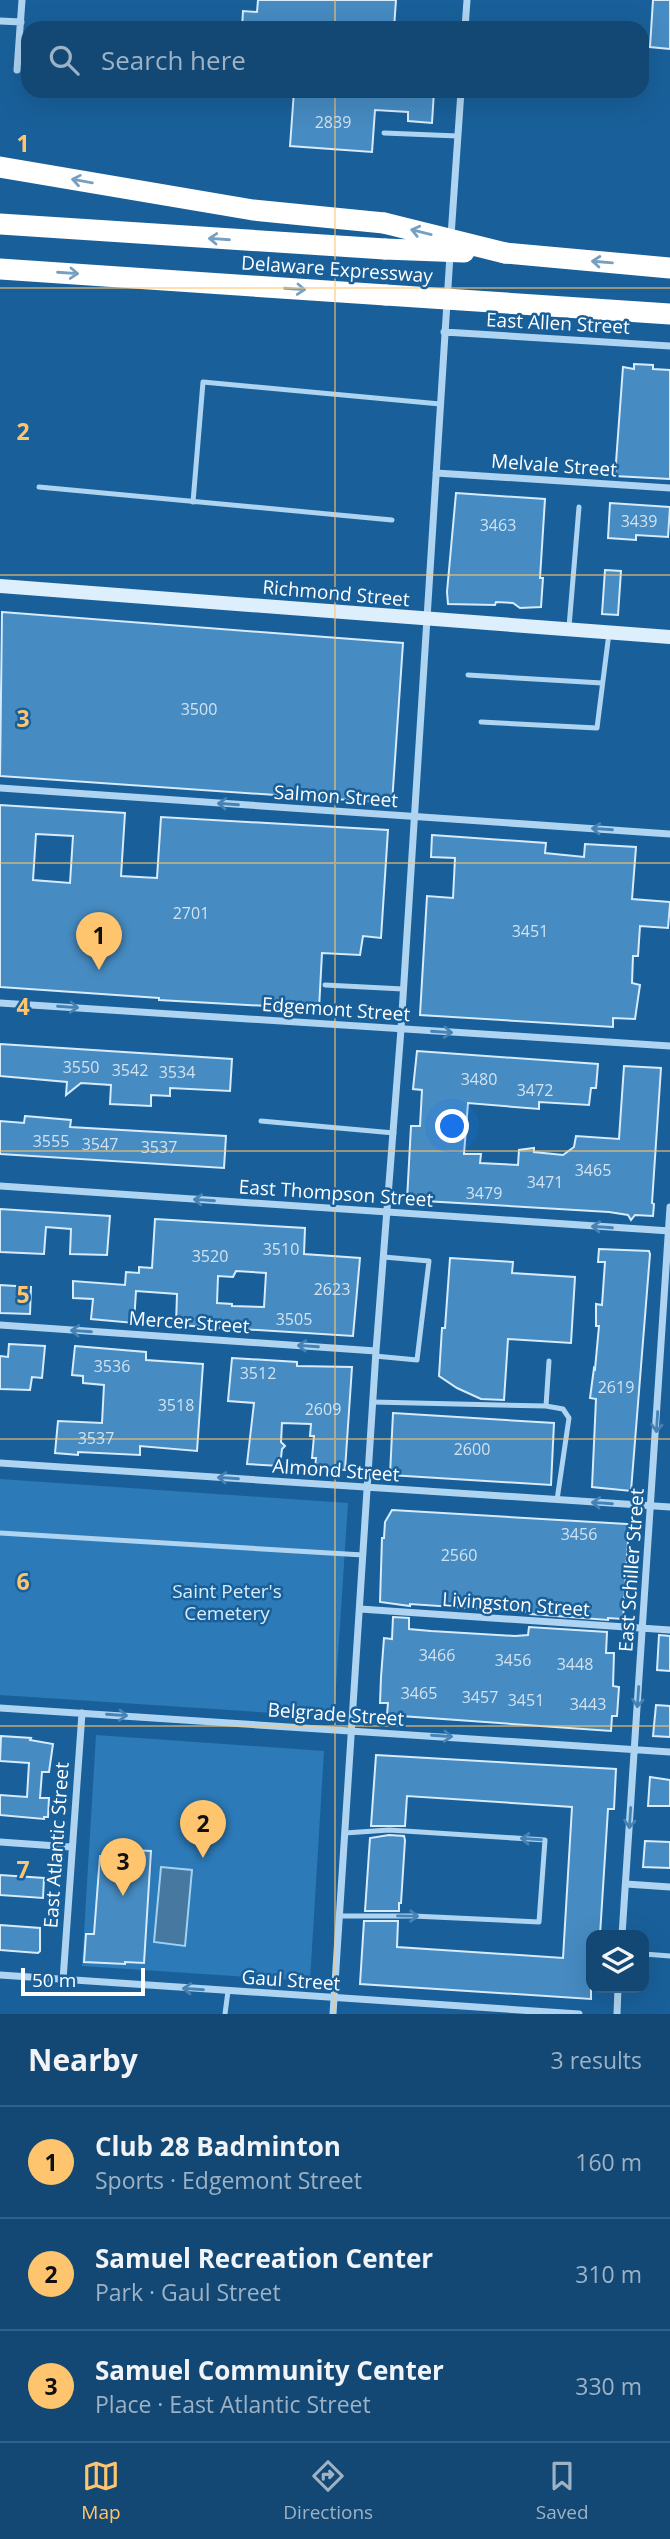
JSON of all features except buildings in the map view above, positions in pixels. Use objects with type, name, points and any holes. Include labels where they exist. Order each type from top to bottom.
[{"type":"highway","points":[[0,167],[240,208],[384,223],[505,253]]},
{"type":"highway","name":"Delaware Expressway","points":[[0,224],[385,249],[505,253],[670,268]]},
{"type":"highway","name":"Delaware Expressway","points":[[0,269],[670,314]]},
{"type":"main road","name":"Richmond Street","points":[[0,586],[670,637]]},
{"type":"street","points":[[18,70],[22,0]]},
{"type":"street","points":[[466,21],[467,0]]},
{"type":"street","points":[[0,21],[20,22]]},
{"type":"street","points":[[333,2014],[375,1354],[401,1029],[425,620],[461,98]]},
{"type":"street","name":"East Allen Street","points":[[444,332],[670,346]]},
{"type":"street","name":"Melvale Street","points":[[436,473],[670,488]]},
{"type":"street","name":"Salmon Street","points":[[0,788],[670,834]]},
{"type":"street","name":"Edgemont Street","points":[[0,1003],[670,1046]]},
{"type":"street","name":"East Thompson Street","points":[[0,1186],[669,1231]]},
{"type":"street","name":"East Schiller Street","points":[[622,1930],[670,1207]]},
{"type":"street","name":"Mercer Street","points":[[0,1325],[375,1354]]},
{"type":"street","points":[[660,1369],[670,1369]]},
{"type":"street","name":"Almond Street","points":[[0,1463],[670,1507]]},
{"type":"street","name":"Livingston Street","points":[[360,1609],[670,1630]]},
{"type":"street","name":"Belgrade Street","points":[[0,1708],[670,1752]]},
{"type":"street","name":"East Atlantic Street","points":[[63,1980],[82,1713]]},
{"type":"street","points":[[0,1842],[71,1847]]},
{"type":"street","points":[[626,1884],[670,1887]]},
{"type":"street","name":"Gaul Street","points":[[0,1976],[579,2014]]},
{"type":"street","points":[[617,2014],[618,1993]]},
{"type":"lane","points":[[384,133],[458,136]]},
{"type":"lane","points":[[193,502],[203,382],[440,404]]},
{"type":"lane","points":[[39,487],[392,520]]},
{"type":"lane","points":[[569,630],[579,507]]},
{"type":"lane","points":[[481,722],[597,728],[609,633]]},
{"type":"lane","points":[[468,675],[602,683]]},
{"type":"lane","points":[[325,985],[403,989]]},
{"type":"lane","points":[[261,1121],[394,1133]]},
{"type":"lane","points":[[375,1354],[417,1360],[429,1261],[384,1257]]},
{"type":"lane","points":[[546,1406],[549,1360]]},
{"type":"lane","points":[[372,1402],[546,1406],[563,1409],[569,1418],[557,1500]]},
{"type":"lane","points":[[0,1533],[363,1555]]},
{"type":"lane","points":[[340,1916],[413,1916],[540,1922],[545,1840],[389,1830],[345,1833]]},
{"type":"lane","points":[[649,1954],[670,1956]]},
{"type":"lane","points":[[226,2014],[228,1991]]},
{"type":"green space","name":"Saint Peter's Cemetery","points":[[0,1479],[348,1503],[334,1717],[0,1695]]},
{"type":"green space","points":[[96,1735],[324,1751],[310,1981],[82,1966]]},
{"type":"shaded area","points":[[161,1867],[192,1870],[185,1946],[154,1942]]},
{"type":"place","name":"Club 28 Badminton","points":[[99,970]]},
{"type":"place","name":"Samuel Recreation Center","points":[[203,1858]]},
{"type":"place","name":"Samuel Community Center","points":[[123,1896]]}]
